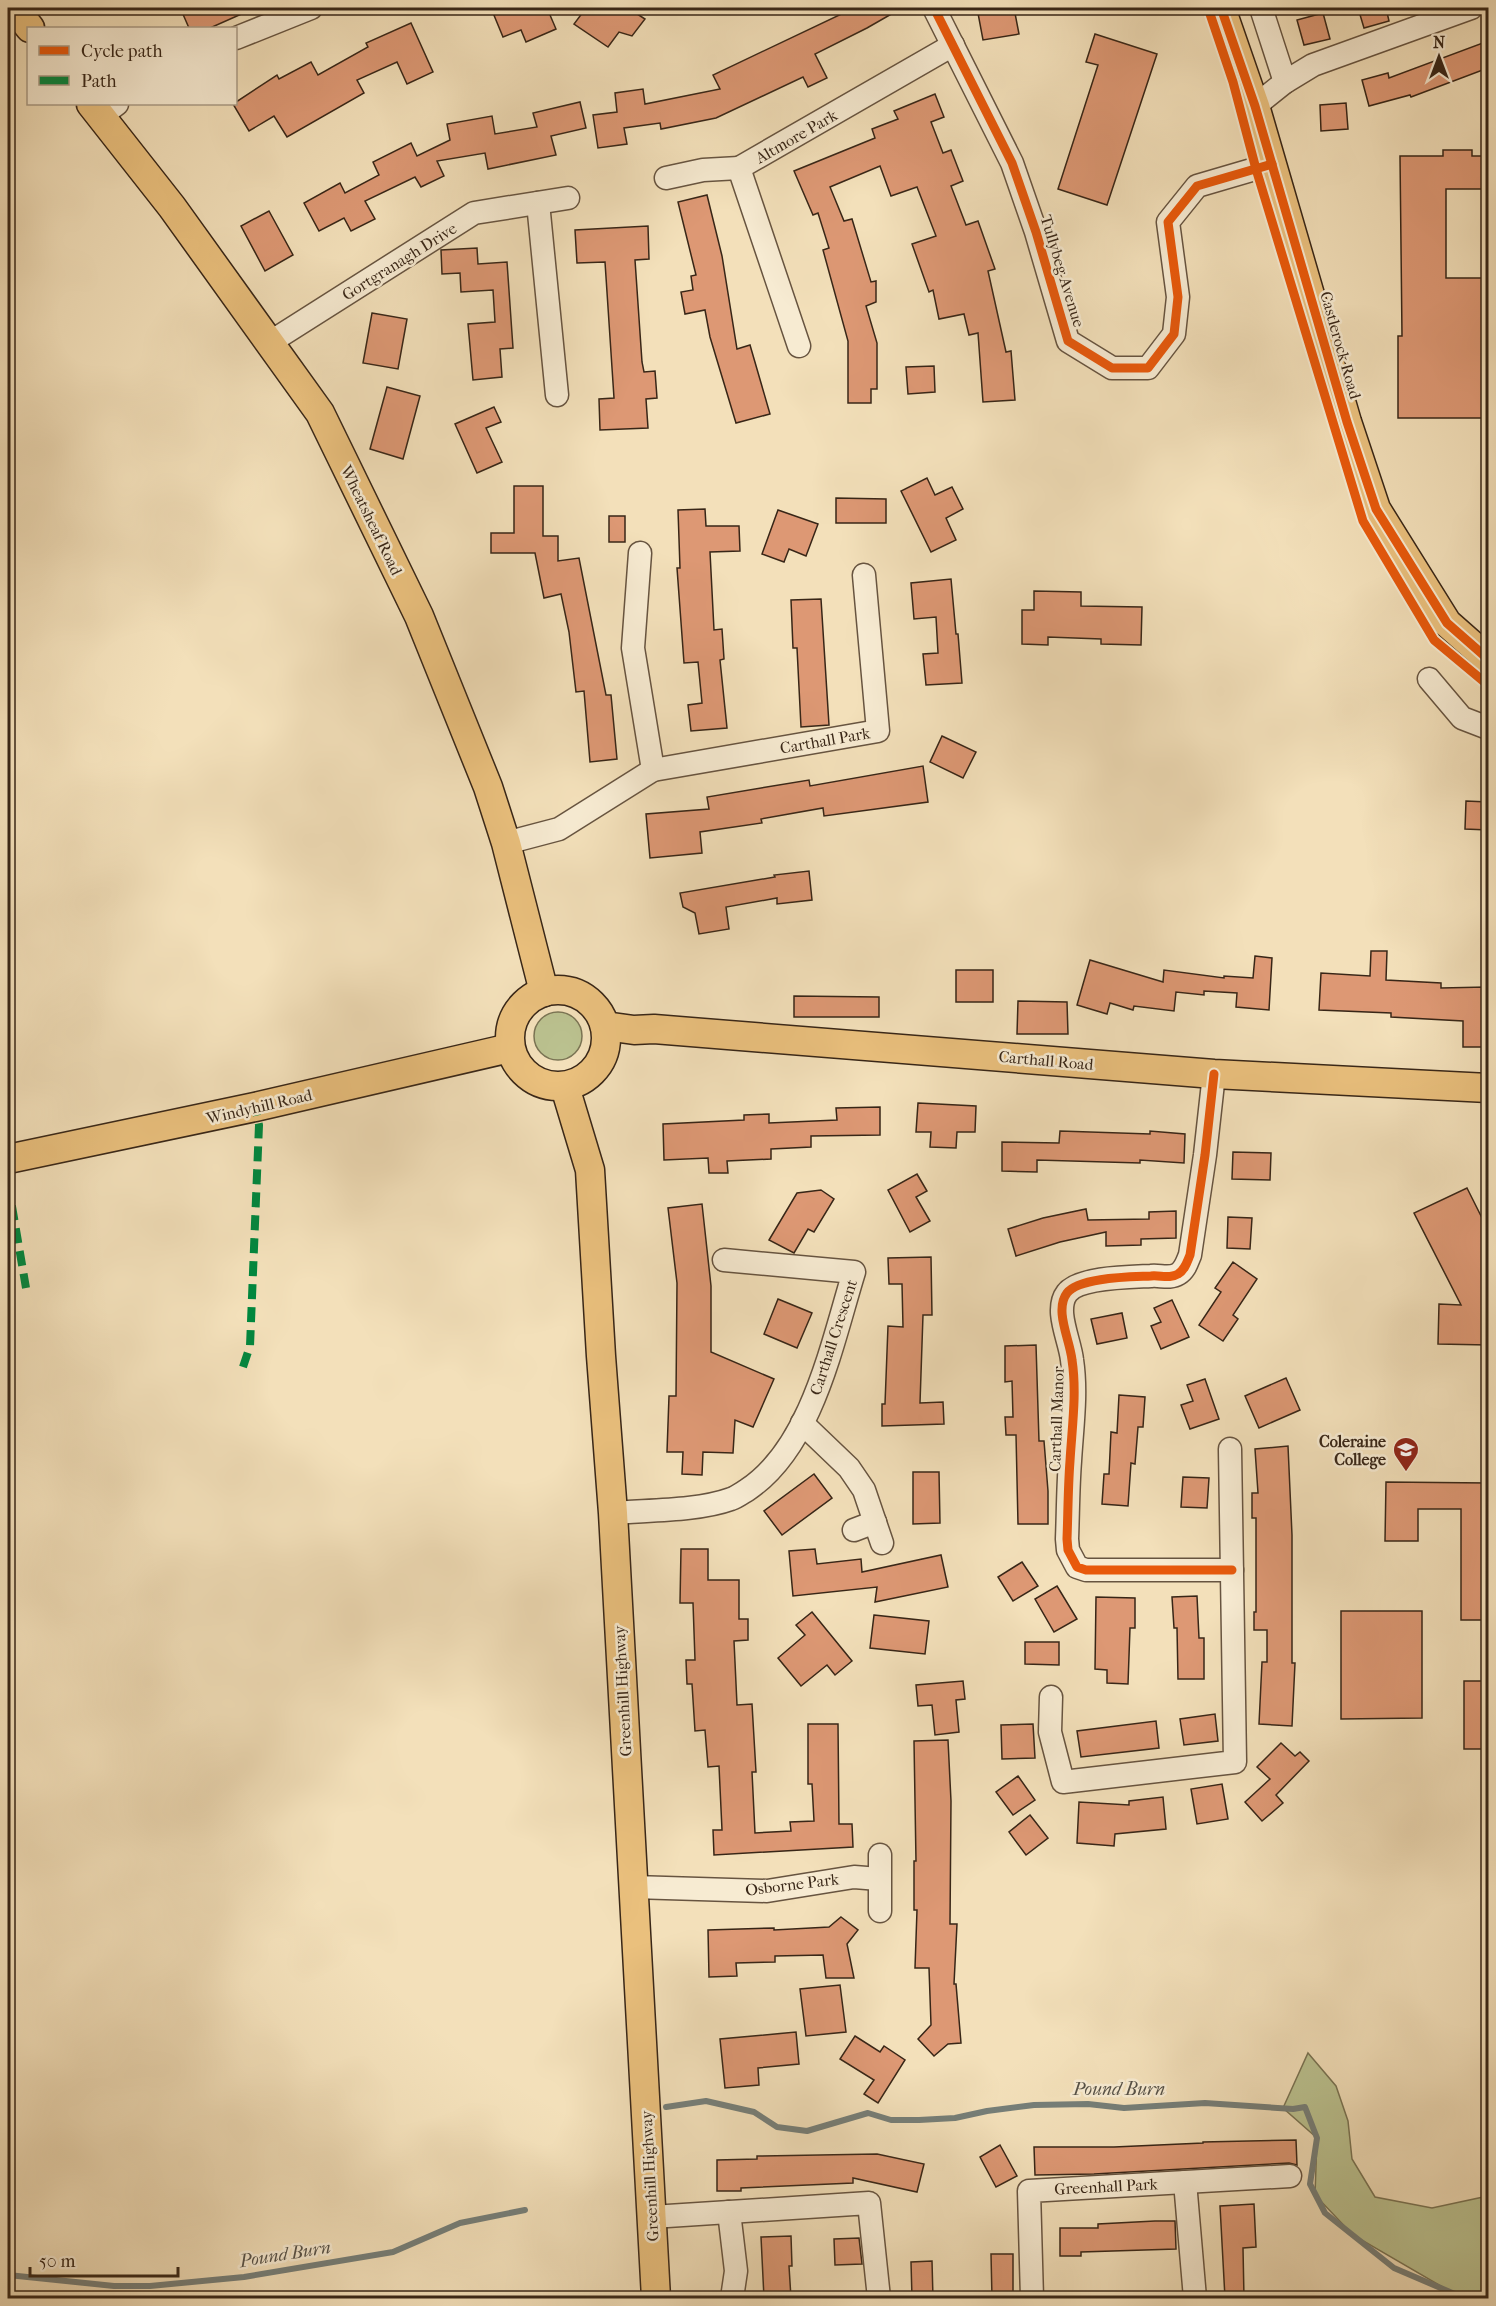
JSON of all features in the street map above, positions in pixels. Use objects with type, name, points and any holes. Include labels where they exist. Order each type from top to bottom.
[{"type":"main road","points":[[14,8],[29,27]]},
{"type":"main road","name":"Castlerock Road","points":[[1221,8],[1255,106],[1347,422],[1377,509],[1447,623],[1488,659]]},
{"type":"main road","name":"Wheatsheaf Road","points":[[103,108],[320,413],[414,605],[488,787],[506,843],[544,992]]},
{"type":"main road","points":[[559,990],[575,993],[593,1006],[605,1026],[607,1042],[603,1058],[593,1072],[580,1082],[565,1087],[536,1082],[524,1074],[515,1062],[510,1048],[509,1034],[520,1007],[531,998],[544,992],[559,990]]},
{"type":"main road","name":"Carthall Road","points":[[605,1026],[1214,1074],[1488,1088]]},
{"type":"main road","name":"Windyhill Road","points":[[8,1159],[255,1107],[510,1048]]},
{"type":"main road","name":"Greenhill Highway","points":[[565,1087],[590,1170],[613,1513],[656,2298]]},
{"type":"street","points":[[237,38],[275,14],[311,8]]},
{"type":"street","name":"Tullybeg Avenue","points":[[934,8],[1012,163],[1036,232],[1068,341],[1113,368],[1148,368],[1174,334],[1178,297],[1168,222],[1197,186],[1272,164]]},
{"type":"street","points":[[1261,8],[1285,82]]},
{"type":"street","points":[[1255,106],[1285,82],[1313,64],[1471,8]]},
{"type":"street","name":"Altmore Park","points":[[799,346],[739,168],[953,45]]},
{"type":"street","points":[[666,178],[703,170],[739,168]]},
{"type":"street","name":"Gortgranagh Drive","points":[[269,343],[474,213],[568,198]]},
{"type":"street","points":[[538,203],[557,395]]},
{"type":"street","points":[[640,554],[633,648],[652,770]]},
{"type":"street","name":"Carthall Park","points":[[506,843],[559,829],[652,770],[878,731],[864,575]]},
{"type":"street","points":[[1429,680],[1462,718],[1488,728]]},
{"type":"street","name":"Carthall Manor","points":[[1214,1074],[1205,1155],[1190,1255],[1186,1265],[1180,1273],[1172,1276],[1154,1275],[1077,1285],[1068,1291],[1063,1301],[1062,1312],[1072,1360],[1075,1395],[1067,1539],[1068,1550],[1077,1567],[1086,1570],[1232,1570]]},
{"type":"street","name":"Carthall Crescent","points":[[613,1513],[705,1505],[733,1499],[755,1484],[780,1460],[802,1423],[821,1378],[854,1272],[724,1260]]},
{"type":"street","points":[[802,1423],[849,1468],[864,1490],[879,1533],[854,1530]]},
{"type":"street","points":[[1051,1697],[1050,1732],[1063,1782],[1235,1762],[1230,1449]]},
{"type":"street","points":[[880,1855],[880,1911]]},
{"type":"street","name":"Osborne Park","points":[[633,1887],[767,1891],[854,1877],[879,1880]]},
{"type":"street","name":"Greenhall Park","points":[[1032,2298],[1029,2191],[1290,2176]]},
{"type":"street","points":[[1185,2182],[1195,2298]]},
{"type":"street","points":[[652,2217],[869,2203],[879,2298]]},
{"type":"street","points":[[729,2212],[736,2271],[732,2298]]},
{"type":"green space","points":[[558,1012],[575,1019],[582,1036],[575,1053],[558,1060],[541,1053],[534,1036],[541,1019]]},
{"type":"green space","points":[[1308,2053],[1336,2086],[1348,2121],[1352,2159],[1375,2197],[1432,2208],[1488,2196],[1488,2298],[1458,2296],[1353,2235],[1315,2195],[1317,2138],[1283,2108]]},
{"type":"building","points":[[192,8],[255,8],[212,27],[189,27],[182,12]]},
{"type":"building","points":[[491,8],[547,8],[556,29],[526,42],[521,30],[503,37]]},
{"type":"building","points":[[586,8],[628,8],[645,19],[632,36],[619,32],[608,47],[574,24]]},
{"type":"building","points":[[854,8],[902,8],[815,54],[827,78],[808,87],[803,77],[716,118],[661,129],[660,123],[624,128],[627,144],[598,148],[593,115],[617,112],[615,93],[643,89],[645,104],[720,89],[713,75]]},
{"type":"building","points":[[977,8],[1014,8],[1019,34],[983,40]]},
{"type":"building","points":[[1358,8],[1386,8],[1389,21],[1364,28]]},
{"type":"building","points":[[1323,13],[1330,39],[1304,45],[1297,20]]},
{"type":"building","points":[[411,23],[433,72],[407,84],[397,62],[357,80],[364,93],[287,137],[274,116],[249,131],[234,105],[237,105],[237,101],[277,75],[279,79],[311,62],[318,75],[368,47],[366,43]]},
{"type":"building","points":[[1095,34],[1157,54],[1107,205],[1058,189],[1098,65],[1086,62]]},
{"type":"building","points":[[1488,41],[1488,68],[1411,97],[1410,95],[1369,106],[1362,80],[1388,73],[1389,78]]},
{"type":"building","points":[[935,94],[944,117],[931,122],[943,153],[951,150],[963,181],[951,186],[966,225],[978,221],[995,269],[988,271],[1006,352],[1011,351],[1015,400],[983,402],[978,333],[969,335],[964,314],[939,319],[933,290],[929,292],[912,244],[936,236],[917,187],[891,196],[880,166],[830,187],[844,221],[852,219],[871,282],[876,281],[876,302],[866,306],[877,343],[877,389],[871,389],[871,403],[848,403],[848,341],[823,250],[829,248],[818,213],[813,215],[794,171],[875,138],[872,129],[898,119],[894,111]]},
{"type":"building","points":[[580,102],[586,128],[551,136],[556,155],[488,169],[485,153],[437,161],[444,176],[421,187],[415,177],[365,201],[375,219],[351,231],[344,218],[319,231],[304,203],[340,183],[345,193],[379,175],[373,162],[411,143],[417,156],[450,140],[447,124],[492,116],[495,134],[537,127],[533,113]]},
{"type":"building","points":[[1346,103],[1348,129],[1321,131],[1320,105]]},
{"type":"building","points":[[1443,150],[1472,150],[1472,156],[1488,156],[1488,189],[1446,189],[1446,278],[1488,278],[1488,418],[1398,418],[1398,336],[1402,336],[1400,156],[1443,156]]},
{"type":"building","points":[[707,195],[722,256],[737,349],[750,345],[770,414],[736,423],[710,337],[705,310],[685,314],[681,292],[693,290],[691,276],[696,275],[678,202]]},
{"type":"building","points":[[269,211],[293,255],[265,271],[241,226]]},
{"type":"building","points":[[648,226],[649,259],[635,260],[642,362],[644,372],[655,371],[657,398],[646,399],[648,428],[600,430],[599,399],[614,398],[605,262],[577,263],[575,230]]},
{"type":"building","points":[[477,248],[478,264],[507,262],[513,348],[500,349],[502,377],[473,380],[468,324],[495,322],[493,290],[461,292],[460,273],[442,274],[441,250]]},
{"type":"building","points":[[372,313],[407,319],[398,369],[363,363]]},
{"type":"building","points":[[934,366],[935,392],[908,394],[906,367]]},
{"type":"building","points":[[387,387],[420,396],[403,459],[370,449]]},
{"type":"building","points":[[494,407],[501,422],[486,428],[502,462],[477,473],[455,424]]},
{"type":"building","points":[[927,478],[935,495],[952,487],[963,509],[946,518],[956,540],[931,552],[901,491]]},
{"type":"building","points":[[514,486],[543,486],[543,536],[558,536],[558,561],[579,558],[606,695],[611,695],[617,759],[590,762],[584,691],[576,692],[569,632],[561,594],[544,598],[535,553],[491,553],[491,533],[514,533]]},
{"type":"building","points":[[836,498],[886,499],[886,523],[836,523]]},
{"type":"building","points":[[705,509],[706,526],[739,526],[740,551],[710,552],[714,630],[722,629],[724,659],[720,660],[727,728],[691,731],[688,705],[702,703],[698,662],[684,663],[677,568],[680,568],[678,510]]},
{"type":"building","points":[[778,510],[818,524],[806,556],[789,549],[784,562],[762,554]]},
{"type":"building","points":[[609,516],[625,516],[625,542],[609,542]]},
{"type":"building","points":[[951,579],[962,683],[926,685],[923,654],[938,653],[936,617],[914,619],[911,583]]},
{"type":"building","points":[[1034,591],[1081,592],[1081,606],[1142,607],[1141,645],[1101,644],[1101,639],[1048,637],[1048,645],[1022,644],[1022,610],[1034,610]]},
{"type":"building","points":[[821,599],[829,725],[801,727],[797,648],[793,648],[791,600]]},
{"type":"building","points":[[942,736],[976,752],[963,778],[930,762]]},
{"type":"building","points":[[923,766],[928,802],[824,816],[823,808],[761,819],[762,823],[700,832],[702,853],[650,858],[646,814],[709,809],[707,797],[809,780],[810,786]]},
{"type":"building","points":[[1466,801],[1488,802],[1488,830],[1465,829]]},
{"type":"building","points":[[809,871],[812,900],[777,904],[777,898],[726,907],[729,929],[699,934],[695,913],[683,907],[680,893],[775,877],[774,875]]},
{"type":"building","points":[[1371,951],[1387,951],[1386,980],[1441,983],[1441,988],[1486,987],[1488,1047],[1463,1047],[1463,1021],[1391,1017],[1391,1013],[1319,1010],[1321,973],[1370,976]]},
{"type":"building","points":[[1255,956],[1272,958],[1269,1010],[1236,1007],[1237,993],[1204,991],[1204,995],[1176,992],[1174,1011],[1134,1006],[1133,1010],[1110,1003],[1107,1014],[1077,1005],[1090,960],[1163,982],[1164,970],[1224,978],[1224,976],[1253,978]]},
{"type":"building","points":[[956,970],[993,970],[993,1002],[956,1002]]},
{"type":"building","points":[[794,996],[879,997],[879,1017],[794,1017]]},
{"type":"building","points":[[1018,1001],[1067,1002],[1068,1034],[1017,1034]]},
{"type":"building","points":[[918,1103],[976,1106],[975,1132],[957,1132],[956,1148],[930,1147],[931,1132],[916,1132]]},
{"type":"building","points":[[880,1107],[880,1135],[811,1136],[811,1147],[771,1149],[771,1159],[727,1161],[728,1173],[709,1173],[708,1158],[664,1160],[663,1124],[744,1120],[744,1115],[769,1114],[769,1123],[837,1120],[836,1108]]},
{"type":"building","points":[[1060,1131],[1150,1134],[1150,1131],[1185,1134],[1184,1163],[1140,1160],[1140,1163],[1037,1160],[1037,1172],[1002,1171],[1002,1142],[1059,1143]]},
{"type":"building","points":[[1233,1152],[1271,1153],[1270,1180],[1232,1179]]},
{"type":"building","points":[[917,1174],[927,1191],[916,1197],[930,1221],[910,1232],[888,1190]]},
{"type":"building","points":[[1467,1188],[1488,1230],[1488,1345],[1438,1344],[1439,1304],[1461,1305],[1414,1213]]},
{"type":"building","points":[[821,1190],[834,1199],[814,1232],[808,1229],[794,1253],[769,1240],[797,1193]]},
{"type":"building","points":[[702,1204],[711,1286],[711,1352],[774,1379],[753,1427],[735,1420],[733,1453],[703,1452],[702,1475],[682,1474],[683,1452],[667,1452],[669,1396],[676,1396],[677,1283],[668,1208]]},
{"type":"building","points":[[1086,1209],[1088,1220],[1149,1219],[1149,1212],[1176,1211],[1176,1238],[1141,1239],[1141,1245],[1106,1246],[1106,1232],[1060,1242],[1016,1256],[1008,1229],[1043,1218]]},
{"type":"building","points":[[1228,1217],[1252,1218],[1250,1249],[1227,1248]]},
{"type":"building","points":[[931,1257],[932,1315],[923,1315],[920,1403],[943,1402],[944,1424],[882,1426],[888,1326],[903,1327],[902,1284],[889,1284],[888,1258]]},
{"type":"building","points":[[1233,1262],[1257,1279],[1233,1315],[1238,1319],[1223,1341],[1199,1325],[1221,1292],[1215,1288]]},
{"type":"building","points":[[778,1299],[812,1313],[797,1348],[764,1334]]},
{"type":"building","points":[[1172,1300],[1189,1337],[1161,1349],[1151,1326],[1161,1322],[1154,1308]]},
{"type":"building","points":[[1122,1313],[1127,1338],[1097,1344],[1091,1319]]},
{"type":"building","points":[[1036,1345],[1039,1441],[1044,1441],[1048,1524],[1018,1524],[1016,1435],[1006,1435],[1005,1417],[1013,1417],[1012,1381],[1005,1382],[1005,1346]]},
{"type":"building","points":[[1286,1378],[1300,1410],[1259,1428],[1245,1396]]},
{"type":"building","points":[[1205,1379],[1219,1419],[1190,1429],[1181,1405],[1193,1401],[1187,1385]]},
{"type":"building","points":[[1119,1395],[1145,1397],[1143,1427],[1138,1427],[1135,1464],[1131,1463],[1128,1506],[1102,1504],[1104,1474],[1109,1474],[1111,1432],[1117,1433]]},
{"type":"building","points":[[1288,1446],[1292,1535],[1292,1663],[1295,1663],[1292,1726],[1259,1724],[1262,1662],[1267,1662],[1267,1630],[1254,1630],[1256,1518],[1252,1518],[1252,1493],[1258,1493],[1255,1449]]},
{"type":"building","points":[[913,1472],[939,1472],[940,1523],[913,1524]]},
{"type":"building","points":[[814,1474],[832,1498],[782,1535],[764,1511]]},
{"type":"building","points":[[1183,1477],[1209,1478],[1207,1508],[1181,1507]]},
{"type":"building","points":[[1386,1482],[1488,1483],[1488,1620],[1461,1620],[1461,1509],[1418,1509],[1418,1541],[1385,1541]]},
{"type":"building","points":[[681,1549],[708,1549],[708,1580],[739,1580],[739,1619],[748,1619],[748,1640],[734,1641],[737,1705],[752,1704],[756,1772],[752,1772],[755,1833],[791,1831],[790,1822],[814,1821],[812,1784],[808,1784],[808,1724],[838,1724],[839,1824],[852,1824],[853,1847],[714,1855],[713,1830],[722,1830],[719,1766],[708,1767],[705,1730],[695,1731],[692,1684],[687,1684],[686,1660],[695,1660],[693,1603],[680,1603]]},
{"type":"building","points":[[815,1549],[817,1564],[861,1559],[862,1572],[941,1555],[948,1587],[875,1602],[877,1587],[793,1596],[789,1551]]},
{"type":"building","points":[[1022,1562],[1038,1586],[1013,1601],[998,1577]]},
{"type":"building","points":[[1057,1586],[1077,1619],[1054,1632],[1035,1599]]},
{"type":"building","points":[[1197,1596],[1199,1638],[1204,1638],[1204,1679],[1178,1679],[1177,1628],[1174,1628],[1172,1597]]},
{"type":"building","points":[[1096,1597],[1135,1598],[1135,1628],[1130,1628],[1128,1684],[1107,1683],[1107,1670],[1095,1669]]},
{"type":"building","points":[[1341,1611],[1422,1611],[1422,1718],[1341,1719]]},
{"type":"building","points":[[812,1612],[852,1661],[835,1675],[827,1665],[801,1686],[778,1658],[805,1635],[796,1625]]},
{"type":"building","points":[[874,1615],[929,1621],[925,1654],[870,1648]]},
{"type":"building","points":[[1025,1642],[1059,1642],[1059,1665],[1025,1664]]},
{"type":"building","points":[[963,1681],[965,1699],[956,1700],[959,1732],[935,1735],[932,1705],[918,1706],[916,1685]]},
{"type":"building","points":[[1464,1681],[1488,1681],[1488,1749],[1464,1749]]},
{"type":"building","points":[[1215,1714],[1218,1741],[1184,1745],[1180,1719]]},
{"type":"building","points":[[1156,1721],[1159,1748],[1081,1757],[1077,1731]]},
{"type":"building","points":[[1033,1724],[1035,1758],[1002,1759],[1001,1725]]},
{"type":"building","points":[[948,1740],[951,1801],[950,1924],[957,1924],[954,1984],[956,1984],[961,2043],[948,2044],[934,2056],[918,2039],[931,2025],[929,1968],[915,1968],[917,1910],[914,1910],[914,1861],[916,1861],[914,1741]]},
{"type":"building","points":[[1281,1743],[1295,1756],[1300,1752],[1309,1761],[1276,1795],[1283,1803],[1262,1821],[1245,1802],[1270,1779],[1257,1767]]},
{"type":"building","points":[[1018,1776],[1035,1800],[1013,1815],[996,1792]]},
{"type":"building","points":[[1222,1784],[1228,1819],[1197,1824],[1191,1789]]},
{"type":"building","points":[[1163,1797],[1166,1829],[1115,1834],[1114,1846],[1077,1843],[1079,1802],[1129,1805],[1129,1801]]},
{"type":"building","points":[[1030,1815],[1048,1838],[1026,1855],[1009,1832]]},
{"type":"building","points":[[841,1917],[858,1930],[847,1944],[854,1978],[826,1978],[823,1955],[775,1956],[775,1962],[736,1963],[737,1976],[709,1977],[708,1930],[829,1927]]},
{"type":"building","points":[[840,1985],[846,2032],[806,2036],[800,1989]]},
{"type":"building","points":[[796,2032],[799,2064],[758,2068],[759,2085],[725,2088],[720,2039]]},
{"type":"building","points":[[855,2036],[880,2052],[884,2046],[905,2060],[878,2103],[864,2094],[874,2080],[840,2059]]},
{"type":"building","points":[[1296,2140],[1297,2165],[1289,2163],[1035,2175],[1034,2147],[1114,2147]]},
{"type":"building","points":[[1000,2145],[1017,2176],[996,2187],[980,2157]]},
{"type":"building","points":[[877,2154],[924,2164],[917,2192],[853,2178],[853,2183],[717,2191],[717,2160],[757,2159],[757,2156]]},
{"type":"building","points":[[1254,2204],[1256,2247],[1243,2248],[1244,2298],[1225,2298],[1220,2206]]},
{"type":"building","points":[[1175,2221],[1176,2249],[1081,2252],[1081,2256],[1060,2256],[1060,2228],[1098,2228],[1098,2224]]},
{"type":"building","points":[[791,2236],[792,2266],[789,2266],[791,2298],[764,2298],[761,2237]]},
{"type":"building","points":[[859,2238],[862,2264],[835,2265],[834,2239]]},
{"type":"building","points":[[991,2254],[1013,2254],[1013,2298],[992,2298]]},
{"type":"building","points":[[932,2261],[933,2298],[912,2298],[911,2262]]},
{"type":"waterway","name":"Pound Burn","points":[[666,2107],[706,2101],[754,2112],[777,2127],[807,2131],[868,2113],[891,2120],[919,2120],[955,2118],[1034,2105],[1088,2104],[1124,2108],[1205,2103],[1293,2109],[1305,2107],[1317,2138],[1310,2184],[1325,2213],[1394,2268],[1464,2298]]},
{"type":"waterway","name":"Pound Burn","points":[[8,2275],[114,2286],[150,2286],[244,2277],[393,2252],[460,2223],[525,2210]]},
{"type":"marked path","points":[[243,1367],[250,1346],[259,1125],[255,1107]]},
{"type":"marked path","points":[[8,1183],[26,1288]]},
{"type":"cycle path","points":[[934,8],[1012,163],[1036,232],[1068,341],[1112,368],[1148,368],[1174,334],[1178,297],[1168,222],[1197,186],[1272,164]]},
{"type":"cycle path","points":[[1208,8],[1233,82],[1256,169],[1363,521],[1434,640],[1488,685]]},
{"type":"cycle path","points":[[1221,8],[1255,106],[1347,422],[1376,509],[1447,623],[1488,659]]},
{"type":"cycle path","points":[[1214,1074],[1190,1255],[1184,1268],[1172,1276],[1094,1281],[1073,1288],[1063,1300],[1062,1316],[1071,1352],[1074,1385],[1067,1539],[1068,1550],[1077,1567],[1086,1570],[1232,1570]]},
{"type":"place","name":"Coleraine College","points":[[1406,1473]]}]
